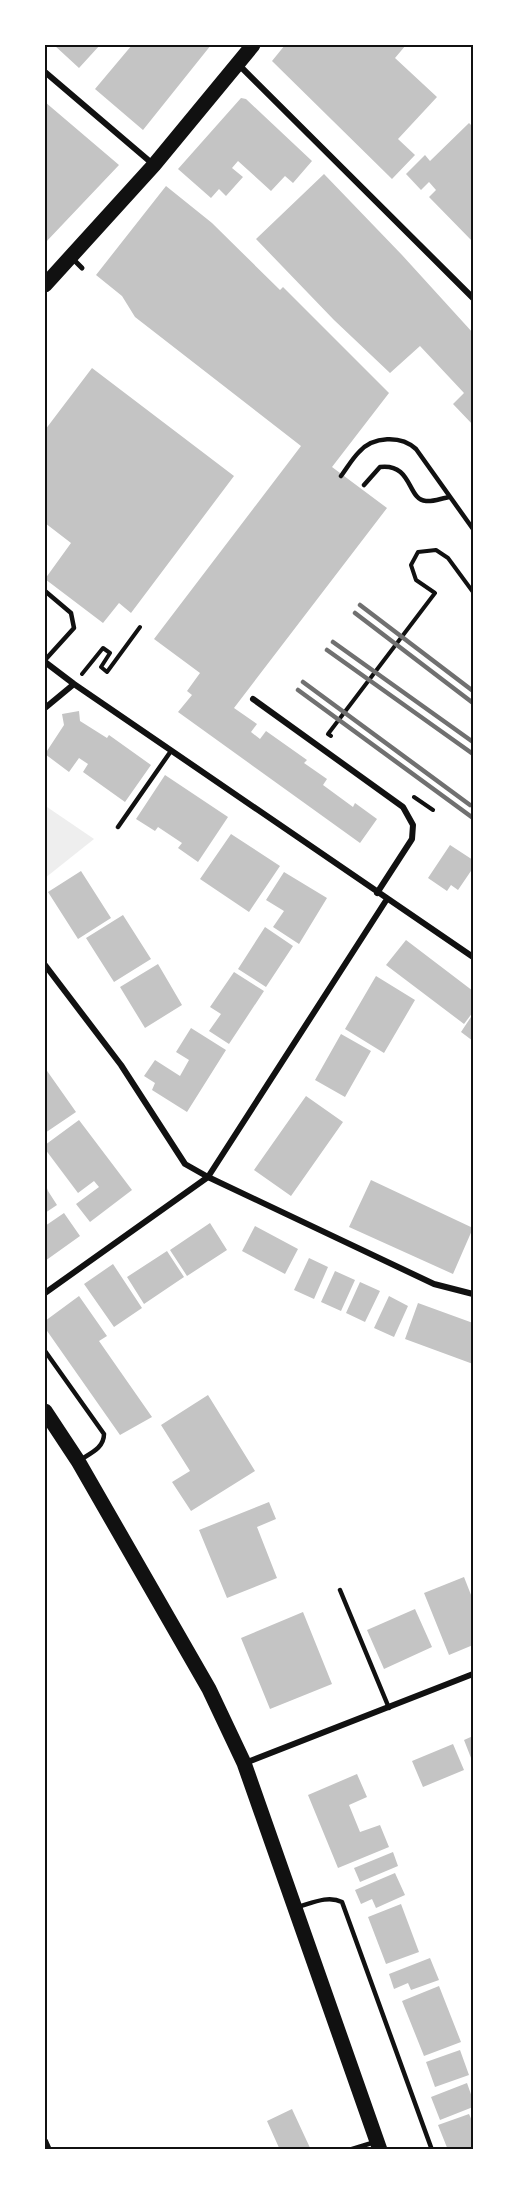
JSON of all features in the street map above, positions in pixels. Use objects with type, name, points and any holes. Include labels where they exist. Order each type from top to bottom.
[{"type":"main road","points":[[45,285],[154,165],[253,45]]},
{"type":"main road","points":[[45,1411],[78,1461],[210,1689],[244,1763],[379,2146]]},
{"type":"street","points":[[238,63],[473,298]]},
{"type":"street","points":[[45,72],[154,165]]},
{"type":"street","points":[[70,256],[82,268]]},
{"type":"street","points":[[45,661],[74,684],[473,957]]},
{"type":"street","points":[[45,708],[74,684]]},
{"type":"street","points":[[253,699],[403,807],[413,825],[412,839],[377,893]]},
{"type":"street","points":[[45,1293],[208,1177],[387,899]]},
{"type":"street","points":[[45,964],[121,1065],[185,1164],[434,1284],[473,1294]]},
{"type":"street","points":[[244,1763],[473,1674]]},
{"type":"street","points":[[45,2141],[49,2150]]},
{"type":"lane","points":[[341,476],[364,447],[381,440],[408,442],[416,449],[473,530]]},
{"type":"lane","points":[[364,485],[380,467],[391,466],[400,470],[419,498],[425,501],[450,496]]},
{"type":"lane","points":[[45,591],[71,613],[74,620],[74,628],[45,661]]},
{"type":"lane","points":[[118,827],[171,751]]},
{"type":"lane","points":[[45,1351],[104,1434],[104,1441],[100,1447],[78,1461]]},
{"type":"lane","points":[[340,1590],[389,1708]]},
{"type":"lane","points":[[295,1908],[329,1898],[342,1902],[432,2150]]},
{"type":"lane","points":[[349,2150],[379,2146]]},
{"type":"path","points":[[328,734],[435,594],[416,580],[413,573],[411,565],[418,552],[436,550],[448,558],[473,592]]},
{"type":"path","points":[[88,668],[103,648],[110,653],[101,667],[107,672],[140,627]]},
{"type":"shaded area","points":[[47,807],[94,839],[45,878],[45,808]]},
{"type":"building","points":[[54,45],[100,45],[79,68]]},
{"type":"building","points":[[132,45],[211,45],[143,130],[95,89]]},
{"type":"building","points":[[285,45],[406,45],[395,58],[437,97],[398,139],[415,155],[392,179],[272,61]]},
{"type":"building","points":[[241,98],[246,99],[312,161],[293,183],[285,176],[271,191],[238,161],[232,168],[243,177],[226,196],[219,189],[211,198],[178,169]]},
{"type":"building","points":[[45,102],[119,165],[45,243]]},
{"type":"building","points":[[469,123],[473,127],[473,242],[429,197],[436,190],[429,182],[421,190],[406,174],[425,155],[430,161]]},
{"type":"building","points":[[324,174],[473,333],[473,425],[453,404],[464,393],[420,346],[390,373],[334,320],[256,239]]},
{"type":"building","points":[[166,186],[212,223],[280,290],[283,287],[389,393],[332,467],[387,508],[234,708],[257,724],[251,732],[260,739],[266,731],[307,760],[304,763],[327,779],[323,785],[353,807],[355,803],[377,819],[360,843],[178,712],[192,695],[187,691],[200,673],[154,639],[301,446],[135,317],[122,296],[96,275]]},
{"type":"building","points":[[92,368],[234,476],[131,613],[119,603],[103,623],[45,579],[71,543],[45,523],[45,430]]},
{"type":"building","points":[[79,711],[80,721],[107,738],[109,735],[151,765],[125,802],[83,772],[88,764],[79,758],[69,772],[45,754],[64,725],[62,714]]},
{"type":"building","points":[[165,775],[228,817],[198,862],[178,848],[182,843],[158,827],[155,831],[136,819]]},
{"type":"building","points":[[231,834],[280,866],[249,912],[200,879]]},
{"type":"building","points":[[450,845],[473,860],[473,868],[458,890],[451,885],[447,891],[428,878]]},
{"type":"building","points":[[81,871],[111,918],[78,939],[48,892]]},
{"type":"building","points":[[284,872],[327,898],[299,944],[273,927],[284,911],[266,900]]},
{"type":"building","points":[[123,915],[151,959],[114,982],[86,938]]},
{"type":"building","points":[[265,927],[293,946],[266,987],[238,969]]},
{"type":"building","points":[[406,940],[473,991],[473,1012],[464,1024],[386,965]]},
{"type":"building","points":[[158,964],[182,1005],[145,1028],[120,987]]},
{"type":"building","points":[[234,972],[264,991],[229,1044],[209,1031],[221,1014],[210,1007]]},
{"type":"building","points":[[376,976],[415,1000],[384,1053],[345,1029]]},
{"type":"building","points":[[473,1014],[473,1041],[461,1032]]},
{"type":"building","points":[[191,1028],[226,1050],[187,1112],[152,1090],[155,1083],[144,1076],[155,1060],[180,1076],[189,1060],[176,1052]]},
{"type":"building","points":[[341,1034],[371,1051],[345,1097],[315,1080]]},
{"type":"building","points":[[45,1068],[76,1112],[45,1133]]},
{"type":"building","points":[[306,1096],[343,1122],[291,1196],[254,1170]]},
{"type":"building","points":[[79,1120],[132,1190],[90,1222],[76,1204],[99,1187],[94,1181],[78,1193],[45,1149],[45,1145]]},
{"type":"building","points":[[371,1180],[473,1228],[453,1274],[349,1227]]},
{"type":"building","points":[[45,1183],[57,1205],[45,1213]]},
{"type":"building","points":[[64,1213],[80,1236],[45,1261],[45,1226]]},
{"type":"building","points":[[210,1223],[227,1250],[187,1276],[170,1250]]},
{"type":"building","points":[[255,1226],[298,1249],[285,1274],[242,1251]]},
{"type":"building","points":[[167,1251],[184,1277],[144,1304],[127,1277]]},
{"type":"building","points":[[309,1258],[328,1267],[314,1299],[294,1290]]},
{"type":"building","points":[[113,1264],[142,1308],[114,1327],[84,1284]]},
{"type":"building","points":[[335,1271],[355,1280],[341,1311],[321,1302]]},
{"type":"building","points":[[360,1282],[380,1291],[365,1322],[346,1313]]},
{"type":"building","points":[[79,1296],[107,1336],[99,1341],[152,1417],[120,1435],[45,1328],[45,1321]]},
{"type":"building","points":[[389,1296],[408,1306],[394,1337],[374,1328]]},
{"type":"building","points":[[418,1303],[473,1323],[473,1364],[405,1339]]},
{"type":"building","points":[[208,1395],[255,1471],[191,1511],[172,1482],[190,1471],[161,1425]]},
{"type":"building","points":[[269,1502],[276,1519],[257,1527],[277,1578],[227,1598],[199,1530]]},
{"type":"building","points":[[464,1577],[473,1600],[473,1645],[449,1655],[424,1593]]},
{"type":"building","points":[[415,1609],[432,1647],[384,1669],[367,1630]]},
{"type":"building","points":[[303,1612],[332,1684],[270,1709],[241,1638]]},
{"type":"building","points":[[473,1736],[473,1763],[464,1740]]},
{"type":"building","points":[[453,1744],[464,1770],[423,1787],[412,1761]]},
{"type":"building","points":[[357,1774],[367,1797],[349,1805],[360,1832],[380,1825],[389,1847],[338,1868],[308,1795]]},
{"type":"building","points":[[393,1852],[398,1866],[360,1882],[354,1868]]},
{"type":"building","points":[[395,1873],[405,1895],[376,1908],[372,1899],[361,1904],[355,1890]]},
{"type":"building","points":[[401,1904],[419,1952],[386,1964],[368,1917]]},
{"type":"building","points":[[430,1958],[439,1980],[411,1990],[408,1983],[394,1989],[389,1974]]},
{"type":"building","points":[[439,1986],[461,2042],[424,2056],[402,2001]]},
{"type":"building","points":[[460,2050],[469,2075],[435,2087],[426,2062]]},
{"type":"building","points":[[467,2083],[473,2107],[440,2120],[431,2097]]},
{"type":"building","points":[[292,2109],[311,2150],[280,2150],[267,2121]]},
{"type":"building","points":[[469,2114],[473,2123],[473,2150],[448,2150],[438,2125]]},
{"type":"railway","points":[[360,605],[473,691]]},
{"type":"railway","points":[[355,613],[473,703]]},
{"type":"railway","points":[[333,642],[473,742]]},
{"type":"railway","points":[[327,650],[473,754]]},
{"type":"railway","points":[[303,682],[470,805]]},
{"type":"railway","points":[[298,690],[473,818]]}]
